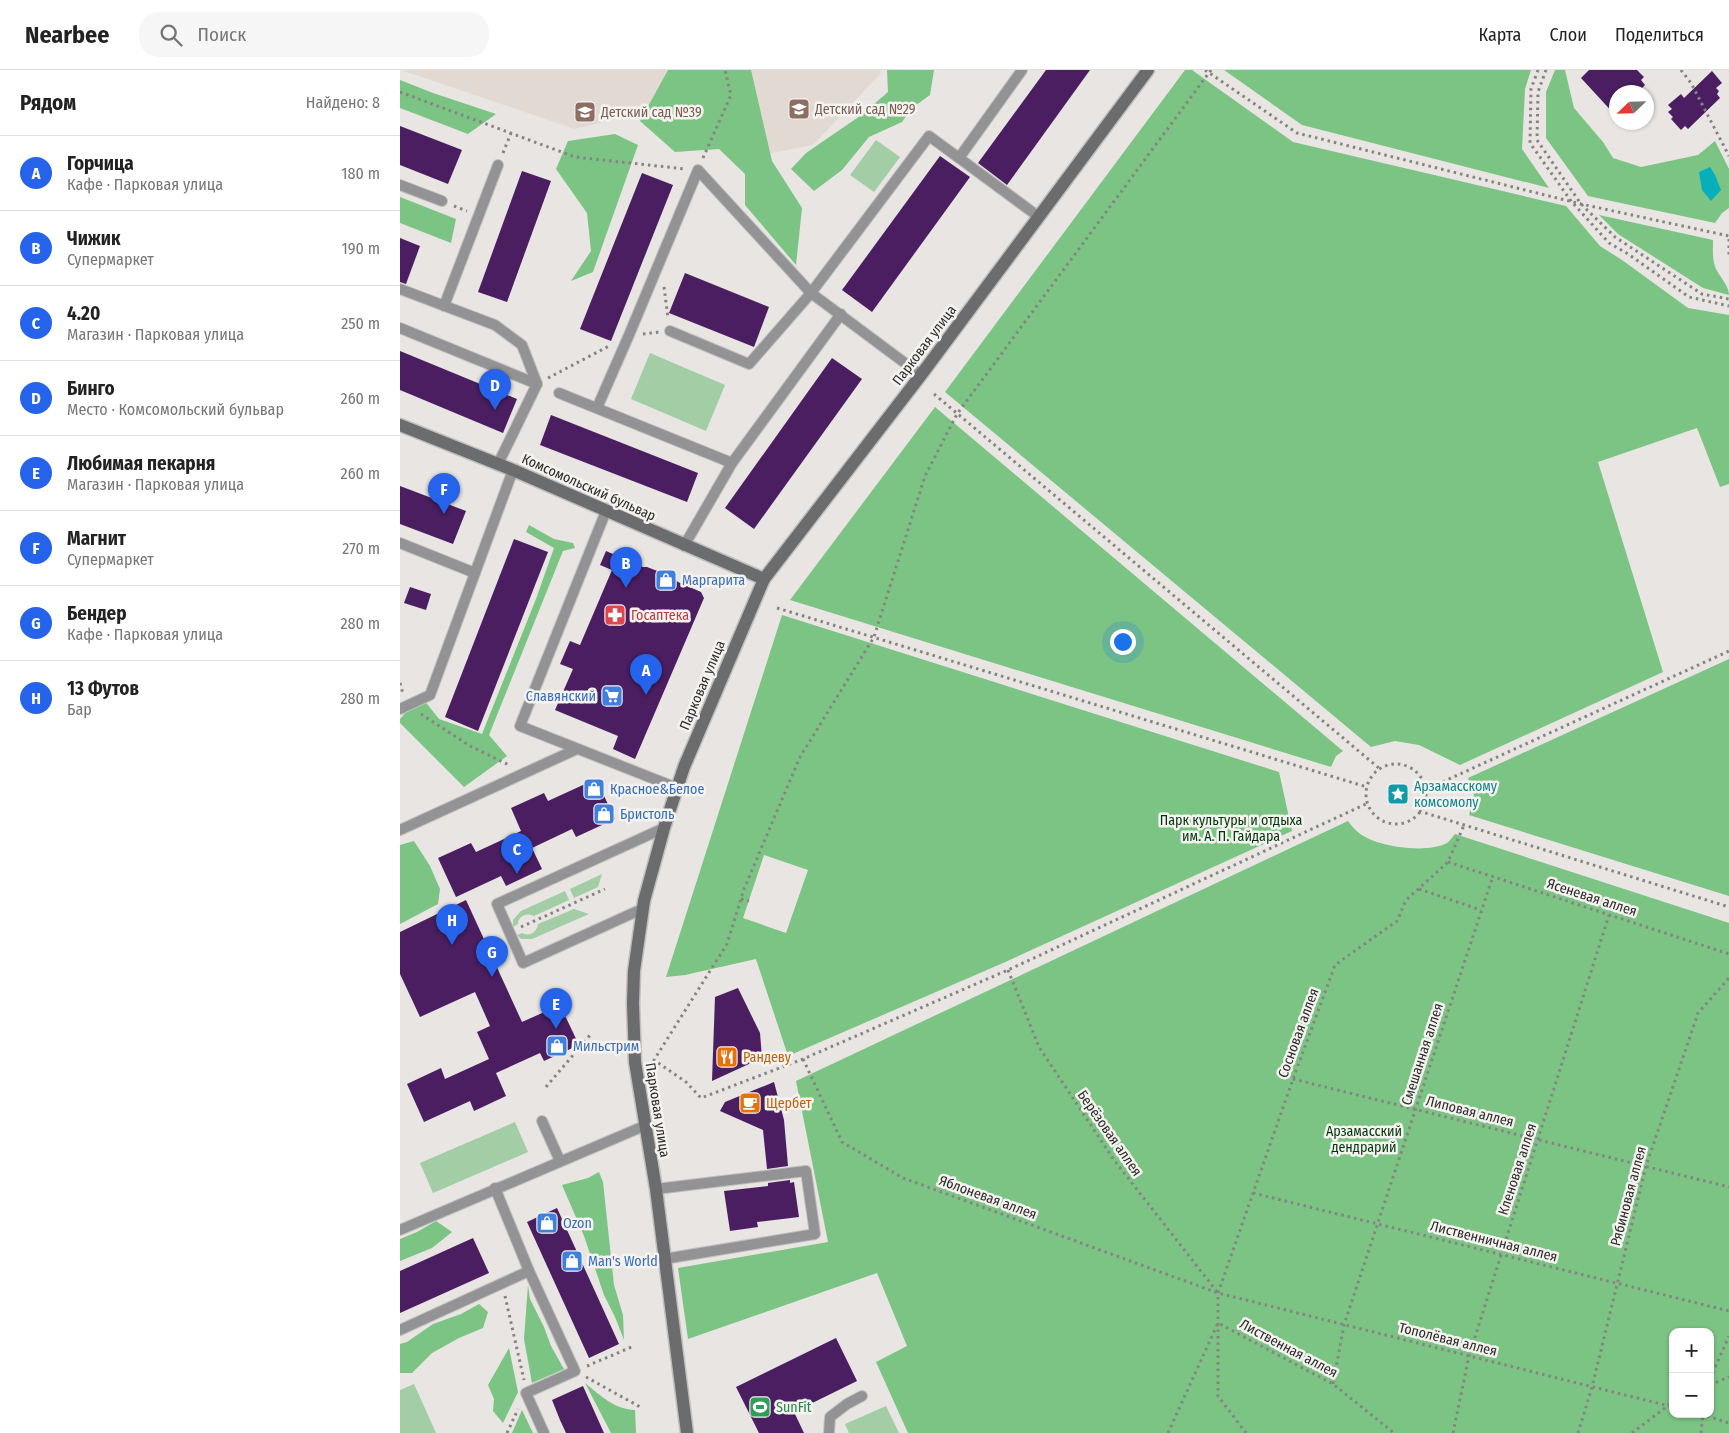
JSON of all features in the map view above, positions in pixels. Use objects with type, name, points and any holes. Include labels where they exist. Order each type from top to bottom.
[{"type":"street","name":"Парковая улица","points":[[686,1433],[656,1189],[644,1126],[635,1062],[633,1003],[634,971],[642,909],[677,788],[764,580],[921,375],[1148,70]]},
{"type":"street","name":"Комсомольский бульвар","points":[[400,425],[513,470],[764,580]]},
{"type":"lane","points":[[959,158],[1022,70]]},
{"type":"lane","points":[[670,331],[749,364],[811,293],[929,136],[1039,217]]},
{"type":"lane","points":[[444,306],[498,165]]},
{"type":"lane","points":[[597,408],[698,170],[811,293],[921,375]]},
{"type":"lane","points":[[400,185],[442,201]]},
{"type":"lane","points":[[400,289],[494,325],[522,345],[537,384],[498,464]]},
{"type":"lane","points":[[684,546],[732,463],[841,314]]},
{"type":"lane","points":[[400,328],[537,384]]},
{"type":"lane","points":[[559,393],[732,463]]},
{"type":"lane","points":[[404,707],[430,695],[513,470]]},
{"type":"lane","points":[[606,511],[520,726],[677,788]]},
{"type":"lane","points":[[400,543],[475,573]]},
{"type":"lane","points":[[400,830],[578,749]]},
{"type":"lane","points":[[642,909],[523,963],[497,904],[664,828]]},
{"type":"lane","points":[[542,1121],[560,1161]]},
{"type":"lane","points":[[400,1230],[644,1126]]},
{"type":"lane","points":[[656,1189],[806,1171],[815,1234],[664,1259]]},
{"type":"lane","points":[[495,1188],[529,1271],[575,1371],[526,1392],[544,1433]]},
{"type":"lane","points":[[400,1330],[529,1271]]},
{"type":"lane","points":[[829,1433],[830,1417],[847,1404],[862,1396]]},
{"type":"path","points":[[400,92],[575,157],[698,170],[731,95],[725,70]]},
{"type":"path","points":[[1205,70],[1210,71],[1297,133],[1581,204],[1729,236]]},
{"type":"path","points":[[1538,70],[1531,89],[1530,143],[1571,201],[1609,243],[1690,297],[1729,306]]},
{"type":"path","points":[[1546,70],[1538,92],[1538,140],[1581,204],[1614,238],[1702,294],[1729,299]]},
{"type":"path","points":[[1681,70],[1691,83],[1729,156]]},
{"type":"path","points":[[1210,71],[957,414],[925,476],[874,637],[800,757],[740,899],[726,944],[654,1060],[686,1082],[701,1098],[803,1059],[1008,970],[1368,803]]},
{"type":"path","points":[[498,165],[511,134]]},
{"type":"path","points":[[442,201],[479,215]]},
{"type":"path","points":[[1729,240],[1729,256]]},
{"type":"path","points":[[537,384],[629,335],[670,331],[664,286]]},
{"type":"path","points":[[934,394],[1380,769]]},
{"type":"path","points":[[777,608],[1367,787]]},
{"type":"path","points":[[1425,790],[1729,651]]},
{"type":"path","points":[[404,707],[470,746],[525,773]]},
{"type":"path","points":[[1392,764],[1402,764],[1412,768],[1420,775],[1426,795],[1424,805],[1410,820],[1401,823],[1383,821],[1375,815],[1366,799],[1367,787],[1368,781],[1380,769],[1392,764]]},
{"type":"path","points":[[1419,811],[1729,907]]},
{"type":"path","name":"Сосновая аллея","points":[[1246,1433],[1218,1396],[1218,1293],[1293,1079],[1335,965],[1397,921],[1406,900],[1448,862],[1464,825]]},
{"type":"path","name":"Ясеневая аллея","points":[[1448,862],[1729,954]]},
{"type":"path","name":"Смешанная аллея","points":[[1333,1384],[1344,1325],[1492,876]]},
{"type":"path","points":[[510,933],[606,889]]},
{"type":"path","points":[[1419,889],[1481,910]]},
{"type":"path","points":[[740,899],[749,901]]},
{"type":"path","name":"Кленовая аллея","points":[[1453,1433],[1469,1356],[1609,915]]},
{"type":"path","name":"Берёзовая аллея","points":[[1008,970],[1039,1048],[1114,1160],[1218,1293]]},
{"type":"path","name":"Рябиновая аллея","points":[[1578,1433],[1592,1387],[1646,1166],[1698,1013],[1729,978]]},
{"type":"path","points":[[546,1087],[591,1034]]},
{"type":"path","name":"Яблоневая аллея","points":[[803,1059],[842,1142],[896,1173],[912,1181],[1218,1293]]},
{"type":"path","name":"Липовая аллея","points":[[1293,1079],[1729,1186]]},
{"type":"path","name":"Лиственничная аллея","points":[[1253,1193],[1729,1311]]},
{"type":"path","points":[[502,1283],[526,1392],[507,1433]]},
{"type":"path","name":"Тополёвая аллея","points":[[1218,1293],[1668,1406]]},
{"type":"path","points":[[1168,1433],[1218,1323]]},
{"type":"path","name":"Лиственная аллея","points":[[1218,1323],[1333,1384],[1394,1433]]},
{"type":"path","points":[[1713,1373],[1729,1336]]},
{"type":"path","points":[[575,1371],[634,1346]]},
{"type":"path","points":[[575,1371],[642,1408]]},
{"type":"path","points":[[1714,1384],[1729,1378]]},
{"type":"path","points":[[1632,1433],[1668,1406]]},
{"type":"path","points":[[1701,1433],[1703,1418]]},
{"type":"path","points":[[1714,1418],[1729,1423]]},
{"type":"shaded area","name":"Детский сад №39","points":[[401,70],[711,70],[717,94],[575,129]]},
{"type":"shaded area","name":"Детский сад №29","points":[[741,70],[880,70],[881,73],[813,145],[761,155]]},
{"type":"green space","points":[[668,70],[751,70],[772,161],[802,208],[796,265],[745,205],[745,174],[719,149],[675,152],[640,121]]},
{"type":"green space","points":[[887,70],[934,70],[930,95],[912,108],[902,122],[869,137],[842,170],[814,191],[791,169],[806,153],[860,116],[888,92]]},
{"type":"green space","points":[[1185,70],[1192,70],[1293,142],[1566,206],[1600,246],[1688,308],[1729,315],[1729,484],[1720,487],[1697,428],[1598,462],[1663,672],[1460,765],[1419,745],[1395,741],[1371,747],[945,392]]},
{"type":"green space","points":[[1224,70],[1531,70],[1525,89],[1522,149],[1549,188],[1302,125]]},
{"type":"green space","points":[[1555,70],[1565,70],[1574,108],[1603,142],[1613,158],[1641,167],[1698,155],[1715,141],[1729,169],[1729,208],[1722,213],[1715,223],[1588,196],[1546,138],[1546,92]]},
{"type":"green space","points":[[400,80],[496,114],[468,134],[400,108]]},
{"type":"green space","points":[[615,134],[638,145],[593,272],[571,281],[591,251],[587,213],[556,169],[568,141]]},
{"type":"green space","points":[[876,140],[900,157],[874,192],[850,175]]},
{"type":"green space","points":[[400,197],[456,219],[451,243],[400,223]]},
{"type":"green space","points":[[1599,215],[1713,240],[1715,265],[1726,285],[1729,295],[1703,288],[1618,234]]},
{"type":"green space","points":[[650,353],[725,385],[706,431],[631,399]]},
{"type":"green space","points":[[935,407],[1343,751],[1336,756],[1331,767],[790,600]]},
{"type":"green space","points":[[529,525],[554,539],[573,543],[575,548],[563,551],[489,735],[507,756],[464,787],[400,723],[400,719],[420,695],[439,719],[482,734],[536,599],[554,548],[526,532]]},
{"type":"green space","name":"Парк культуры и отдыха им. А. П. Гайдара","points":[[782,615],[1279,772],[1292,831],[1003,963],[788,1056],[756,959],[685,975],[666,977]],"holes":[[[764,855],[808,870],[786,933],[743,918]]]},
{"type":"green space","points":[[1729,659],[1729,896],[1469,815],[1474,795],[1468,778]]},
{"type":"green space","name":"Арзамасский дендрарий","points":[[1348,821],[1358,832],[1367,838],[1402,847],[1427,848],[1438,846],[1447,843],[1455,834],[1729,923],[1729,1433],[908,1433],[876,1362],[907,1346],[877,1273],[688,1339],[678,1268],[828,1242],[796,1081]]},
{"type":"green space","points":[[414,841],[430,866],[440,889],[438,904],[400,924],[400,845]]},
{"type":"green space","points":[[602,874],[598,887],[574,898],[570,889]]},
{"type":"green space","points":[[565,891],[569,900],[534,916],[529,914],[523,916],[518,921],[518,924],[513,927],[513,920],[521,911]]},
{"type":"green space","points":[[574,909],[589,914],[532,939],[521,939],[517,935],[533,933],[538,924]]},
{"type":"green space","points":[[515,1122],[528,1152],[433,1193],[420,1163]]},
{"type":"green space","points":[[599,1172],[603,1182],[614,1285],[623,1315],[624,1340],[604,1295],[584,1236],[562,1185],[588,1178]]},
{"type":"green space","points":[[436,1221],[452,1232],[432,1248],[400,1261],[400,1239]]},
{"type":"green space","points":[[528,1285],[530,1299],[551,1346],[564,1369],[532,1383],[524,1339]]},
{"type":"green space","points":[[479,1304],[488,1312],[483,1328],[459,1338],[432,1353],[412,1373],[400,1373],[400,1344],[407,1342],[433,1324],[461,1314]]},
{"type":"green space","points":[[509,1348],[518,1392],[503,1423],[493,1411],[494,1399],[488,1385]]},
{"type":"green space","points":[[585,1383],[614,1404],[635,1410],[636,1433],[611,1433]]},
{"type":"green space","points":[[414,1384],[436,1433],[400,1433],[400,1390]]},
{"type":"green space","points":[[886,1406],[899,1433],[849,1433],[845,1424]]},
{"type":"green space","points":[[522,1410],[533,1433],[512,1433]]},
{"type":"water","points":[[1710,167],[1721,190],[1711,201],[1702,190],[1699,172]]},
{"type":"building","points":[[1046,70],[1090,70],[1007,185],[978,163]]},
{"type":"building","points":[[1589,70],[1637,70],[1644,77],[1641,80],[1645,85],[1609,85],[1609,108],[1581,78]]},
{"type":"building","points":[[1712,71],[1722,83],[1716,88],[1719,91],[1717,94],[1720,98],[1688,129],[1685,126],[1681,130],[1671,119],[1673,117],[1668,112],[1672,109],[1668,105],[1681,94],[1684,98]]},
{"type":"building","points":[[400,126],[462,150],[448,184],[400,165]]},
{"type":"building","points":[[940,156],[970,177],[872,312],[842,290]]},
{"type":"building","points":[[522,171],[551,181],[507,302],[478,292]]},
{"type":"building","points":[[642,173],[673,185],[611,341],[580,329]]},
{"type":"building","points":[[400,238],[420,246],[406,284],[400,282]]},
{"type":"building","points":[[685,273],[769,307],[754,347],[669,313]]},
{"type":"building","points":[[400,351],[517,399],[503,433],[400,390]]},
{"type":"building","points":[[832,358],[862,379],[754,529],[725,508]]},
{"type":"building","points":[[551,415],[698,473],[687,502],[540,445]]},
{"type":"building","points":[[400,486],[466,511],[453,544],[400,524]]},
{"type":"building","points":[[514,539],[548,552],[478,731],[445,717]]},
{"type":"building","points":[[606,551],[643,567],[673,577],[678,582],[701,592],[704,598],[635,759],[613,749],[618,736],[555,710],[573,669],[560,664],[570,641],[580,645],[612,570],[600,565]]},
{"type":"building","points":[[410,587],[431,594],[426,610],[404,603]]},
{"type":"building","points":[[596,779],[615,819],[576,837],[572,829],[532,848],[542,869],[506,886],[501,876],[456,897],[438,858],[471,843],[476,852],[521,831],[511,808],[544,793],[548,801]]},
{"type":"building","points":[[466,900],[522,1022],[560,1005],[579,1045],[544,1061],[540,1053],[496,1073],[506,1096],[474,1111],[470,1101],[424,1122],[407,1084],[441,1068],[445,1079],[489,1059],[477,1032],[490,1026],[475,992],[420,1017],[400,974],[400,932]]},
{"type":"building","points":[[738,988],[760,1033],[762,1058],[712,1081],[715,997]]},
{"type":"building","points":[[774,1082],[784,1120],[788,1166],[767,1169],[763,1130],[720,1111],[725,1102]]},
{"type":"building","points":[[790,1180],[790,1183],[794,1182],[799,1217],[757,1222],[758,1227],[730,1231],[724,1191],[768,1186],[768,1183]]},
{"type":"building","points":[[557,1208],[619,1344],[589,1358],[527,1222]]},
{"type":"building","points":[[473,1238],[489,1273],[400,1313],[400,1271]]},
{"type":"building","points":[[836,1338],[857,1381],[794,1412],[804,1433],[759,1433],[736,1387]]},
{"type":"building","points":[[583,1386],[604,1433],[566,1433],[560,1420],[552,1400]]},
{"type":"place","name":"Детский сад №29","points":[[799,109]]},
{"type":"place","name":"Детский сад №39","points":[[585,112]]},
{"type":"place","name":"Бинго","points":[[495,410]]},
{"type":"place","name":"Магнит","points":[[444,514]]},
{"type":"place","name":"Маргарита","points":[[666,580]]},
{"type":"place","name":"Чижик","points":[[626,588]]},
{"type":"place","name":"Госаптека","points":[[615,615]]},
{"type":"place","name":"Горчица","points":[[646,695]]},
{"type":"place","name":"Славянский","points":[[612,696]]},
{"type":"place","name":"Красное&Белое","points":[[594,789]]},
{"type":"place","name":"Арзамасскому комсомолу","points":[[1398,794]]},
{"type":"place","name":"Бристоль","points":[[604,814]]},
{"type":"place","name":"4.20","points":[[517,874]]},
{"type":"place","name":"13 Футов","points":[[452,945]]},
{"type":"place","name":"Бендер","points":[[492,977]]},
{"type":"place","name":"Любимая пекарня","points":[[556,1029]]},
{"type":"place","name":"Мильстрим","points":[[557,1046]]},
{"type":"place","name":"Рандеву","points":[[727,1057]]},
{"type":"place","name":"Щербет","points":[[750,1103]]},
{"type":"place","name":"Ozon","points":[[547,1223]]},
{"type":"place","name":"Man's World","points":[[572,1261]]},
{"type":"place","name":"SunFit","points":[[760,1407]]}]
